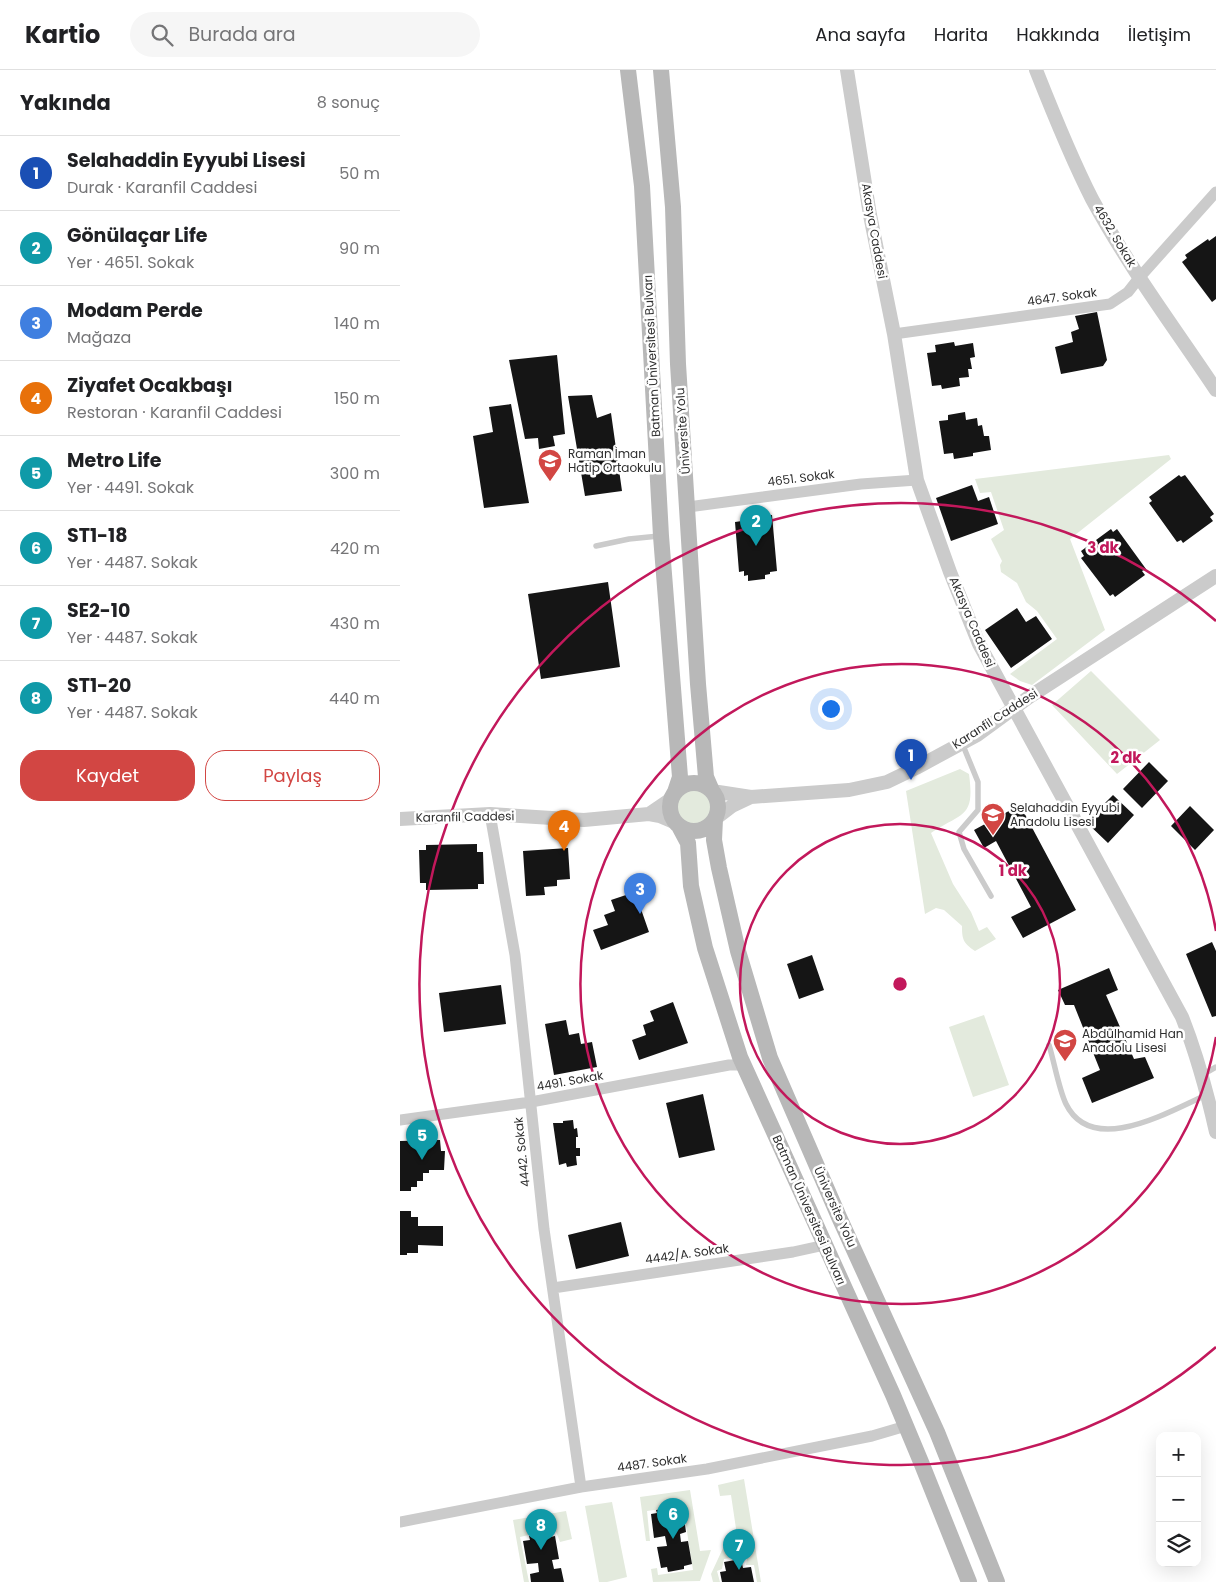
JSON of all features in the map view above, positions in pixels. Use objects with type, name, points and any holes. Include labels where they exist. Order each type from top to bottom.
[{"type":"main road","name":"Batman Üniversitesi Bulvarı","points":[[628,70],[642,186],[661,536],[680,777],[673,795]]},
{"type":"main road","name":"Üniversite Yolu","points":[[660,70],[673,207],[678,364],[698,684],[706,777],[712,791]]},
{"type":"main road","points":[[696,782],[712,791],[718,803],[718,811],[715,819],[704,830],[688,831],[677,825],[670,815],[669,807],[673,795],[681,786],[696,782]]},
{"type":"main road","name":"Üniversite Yolu","points":[[715,819],[714,840],[738,951],[770,1058],[839,1217],[937,1432],[997,1582]]},
{"type":"main road","name":"Batman Üniversitesi Bulvarı","points":[[677,825],[688,843],[692,886],[705,948],[744,1065],[906,1426],[969,1582]]},
{"type":"street","name":"Akasya Caddesi","points":[[847,70],[870,215],[894,334],[918,480],[950,572],[979,644],[1182,1017],[1196,1051],[1216,1132]]},
{"type":"street","name":"4632. Sokak","points":[[1036,70],[1092,199],[1139,278],[1216,390]]},
{"type":"street","name":"4647. Sokak","points":[[894,334],[1110,304],[1128,292],[1216,192]]},
{"type":"street","name":"4651. Sokak","points":[[688,507],[861,484],[918,480]]},
{"type":"street","name":"Karanfil Caddesi","points":[[751,797],[849,790],[887,782],[977,735],[1013,709],[1216,576]]},
{"type":"street","points":[[712,791],[751,797]]},
{"type":"street","points":[[650,814],[673,795]]},
{"type":"street","points":[[715,819],[732,806],[751,797]]},
{"type":"street","name":"Karanfil Caddesi","points":[[400,819],[490,814],[584,820],[650,814]]},
{"type":"street","name":"4442. Sokak","points":[[490,814],[515,955],[544,1221],[581,1486]]},
{"type":"street","points":[[650,814],[660,816],[677,825]]},
{"type":"street","name":"4491. Sokak","points":[[400,1120],[531,1102],[730,1065],[744,1065]]},
{"type":"street","name":"4442/A. Sokak","points":[[553,1288],[793,1252],[824,1245]]},
{"type":"street","name":"4487. Sokak","points":[[400,1522],[581,1486],[707,1469],[872,1436],[906,1426]]},
{"type":"lane","points":[[596,546],[629,539],[661,536]]},
{"type":"lane","points":[[962,743],[978,782],[978,810],[959,832],[964,849],[992,896]]},
{"type":"lane","points":[[1049,1045],[1066,1104],[1076,1119],[1092,1128],[1114,1130],[1155,1118],[1208,1094]]},
{"type":"lane","points":[[1202,1075],[1216,1067]]},
{"type":"shaded area","points":[[1169,455],[1171,459],[1070,539],[1105,630],[1032,685],[1020,681],[1010,674],[1057,639],[1037,611],[1026,602],[1017,583],[1001,572],[1000,565],[1002,561],[991,539],[1004,530],[991,492],[980,493],[975,479]]},
{"type":"shaded area","points":[[1091,671],[1160,740],[1117,774],[1052,705]]},
{"type":"shaded area","points":[[960,769],[969,774],[970,799],[968,806],[959,817],[931,833],[953,884],[971,912],[979,931],[987,927],[996,939],[975,951],[964,940],[962,926],[944,910],[936,908],[925,914],[906,791]]},
{"type":"shaded area","points":[[694,789],[707,794],[712,807],[707,820],[694,825],[681,820],[676,807],[681,794]]},
{"type":"shaded area","points":[[984,1015],[1009,1085],[973,1097],[949,1027]]},
{"type":"shaded area","points":[[744,1479],[761,1582],[757,1582],[754,1565],[746,1565],[747,1559],[742,1556],[724,1559],[722,1569],[717,1571],[720,1582],[713,1582],[711,1574],[724,1546],[738,1542],[731,1495],[720,1496],[718,1485]]},
{"type":"shaded area","points":[[690,1490],[700,1551],[711,1550],[700,1581],[653,1582],[651,1569],[657,1568],[658,1575],[693,1570],[683,1506],[647,1511],[650,1541],[646,1541],[640,1497]]},
{"type":"shaded area","points":[[612,1502],[627,1577],[599,1582],[585,1506]]},
{"type":"shaded area","points":[[566,1511],[572,1539],[560,1542],[555,1529],[520,1537],[529,1582],[524,1582],[513,1520]]},
{"type":"building","points":[[1216,236],[1216,299],[1212,302],[1182,262],[1187,258],[1185,255],[1208,239],[1209,241]]},
{"type":"building","points":[[1097,312],[1107,360],[1103,366],[1061,374],[1055,347],[1073,342],[1071,332],[1079,329],[1075,316]]},
{"type":"building","points":[[954,342],[955,346],[973,343],[975,357],[970,358],[972,369],[968,369],[969,377],[959,378],[960,386],[942,389],[941,385],[932,386],[927,353],[936,352],[935,345]]},
{"type":"building","points":[[557,355],[565,434],[553,436],[555,446],[539,449],[538,438],[525,439],[509,360]]},
{"type":"building","points":[[592,395],[597,418],[611,413],[622,491],[585,496],[568,396]]},
{"type":"building","points":[[511,404],[529,503],[484,508],[473,436],[493,432],[489,407]]},
{"type":"building","points":[[965,412],[966,420],[977,418],[978,426],[982,425],[984,436],[989,436],[991,450],[973,453],[973,456],[954,459],[953,453],[944,454],[939,421],[948,420],[948,415]]},
{"type":"building","points":[[1179,475],[1181,477],[1185,475],[1214,514],[1210,517],[1213,521],[1183,543],[1181,540],[1177,542],[1149,503],[1152,501],[1149,497]]},
{"type":"building","points":[[972,485],[978,501],[989,497],[998,524],[951,541],[936,498]]},
{"type":"building","points":[[758,512],[759,516],[772,515],[777,571],[765,575],[765,579],[748,581],[748,575],[744,576],[744,571],[739,572],[735,522],[742,521],[741,518],[746,518],[745,513]]},
{"type":"building","points":[[1111,529],[1113,532],[1117,529],[1146,569],[1142,571],[1145,575],[1115,597],[1113,594],[1110,596],[1081,558],[1084,556],[1081,551]]},
{"type":"building","points":[[608,582],[620,667],[541,679],[528,594]]},
{"type":"building","points":[[1017,608],[1026,622],[1036,616],[1052,639],[1011,668],[985,630]]},
{"type":"building","points":[[1149,762],[1168,781],[1142,808],[1123,789]]},
{"type":"building","points":[[1113,795],[1134,815],[1108,843],[1086,822]]},
{"type":"building","points":[[1020,805],[1076,910],[1023,938],[1011,917],[1031,907],[996,841],[984,848],[974,830]]},
{"type":"building","points":[[1190,806],[1214,830],[1195,850],[1171,826]]},
{"type":"building","points":[[477,844],[477,852],[483,852],[484,884],[478,884],[478,889],[426,890],[426,883],[420,883],[419,850],[426,850],[426,845]]},
{"type":"building","points":[[568,848],[570,879],[557,880],[557,886],[544,887],[545,895],[526,896],[523,851]]},
{"type":"building","points":[[635,892],[649,932],[601,950],[593,930],[608,925],[604,915],[615,911],[611,900]]},
{"type":"building","points":[[1212,942],[1216,951],[1216,1016],[1212,1017],[1186,954]]},
{"type":"building","points":[[812,955],[824,990],[799,999],[787,964]]},
{"type":"building","points":[[1109,968],[1118,990],[1106,995],[1134,1059],[1145,1057],[1154,1078],[1092,1103],[1082,1078],[1100,1070],[1074,1005],[1065,1005],[1058,990]]},
{"type":"building","points":[[501,985],[506,1024],[444,1032],[439,993]]},
{"type":"building","points":[[673,1002],[688,1043],[639,1060],[632,1040],[646,1035],[643,1025],[654,1021],[650,1011]]},
{"type":"building","points":[[566,1020],[569,1035],[579,1033],[581,1044],[592,1042],[597,1067],[554,1075],[545,1024]]},
{"type":"building","points":[[703,1094],[715,1150],[679,1158],[666,1103]]},
{"type":"building","points":[[573,1120],[574,1129],[577,1128],[578,1137],[576,1137],[576,1148],[580,1148],[580,1156],[576,1156],[577,1165],[567,1167],[566,1163],[559,1165],[553,1123]]},
{"type":"building","points":[[440,1140],[441,1151],[445,1151],[444,1170],[429,1170],[429,1173],[423,1173],[423,1181],[417,1181],[417,1187],[411,1187],[411,1191],[400,1191],[400,1141]]},
{"type":"building","points":[[400,1211],[411,1211],[411,1217],[418,1217],[418,1226],[443,1226],[443,1246],[418,1245],[418,1253],[400,1255]]},
{"type":"building","points":[[621,1222],[629,1256],[576,1269],[568,1235]]},
{"type":"building","points":[[673,1507],[673,1512],[683,1510],[686,1532],[680,1534],[681,1542],[688,1541],[692,1564],[684,1566],[684,1569],[668,1572],[667,1567],[661,1568],[657,1547],[667,1546],[665,1536],[654,1538],[651,1514],[657,1513],[656,1510]]},
{"type":"building","points":[[545,1534],[546,1538],[555,1536],[559,1559],[552,1560],[554,1569],[561,1568],[564,1582],[531,1582],[530,1574],[539,1572],[538,1563],[527,1564],[523,1541],[530,1540],[529,1536]]},
{"type":"building","points":[[741,1559],[743,1568],[751,1567],[754,1582],[722,1582],[720,1572],[726,1571],[724,1562]]},
{"type":"place","name":"Raman İman Hatip Ortaokulu","points":[[550,482]]},
{"type":"place","name":"Gönülaçar Life","points":[[756,546]]},
{"type":"place","name":"Selahaddin Eyyubi Lisesi","points":[[911,780]]},
{"type":"place","name":"Selahaddin Eyyubi Anadolu Lisesi","points":[[993,836]]},
{"type":"place","name":"Ziyafet Ocakbaşı","points":[[564,851]]},
{"type":"place","name":"Modam Perde","points":[[640,914]]},
{"type":"place","name":"Abdülhamid Han Anadolu Lisesi","points":[[1065,1062]]},
{"type":"place","name":"Metro Life","points":[[422,1160]]},
{"type":"place","name":"ST1-18","points":[[673,1539]]},
{"type":"place","name":"ST1-20","points":[[541,1550]]},
{"type":"place","name":"SE2-10","points":[[739,1570]]}]
